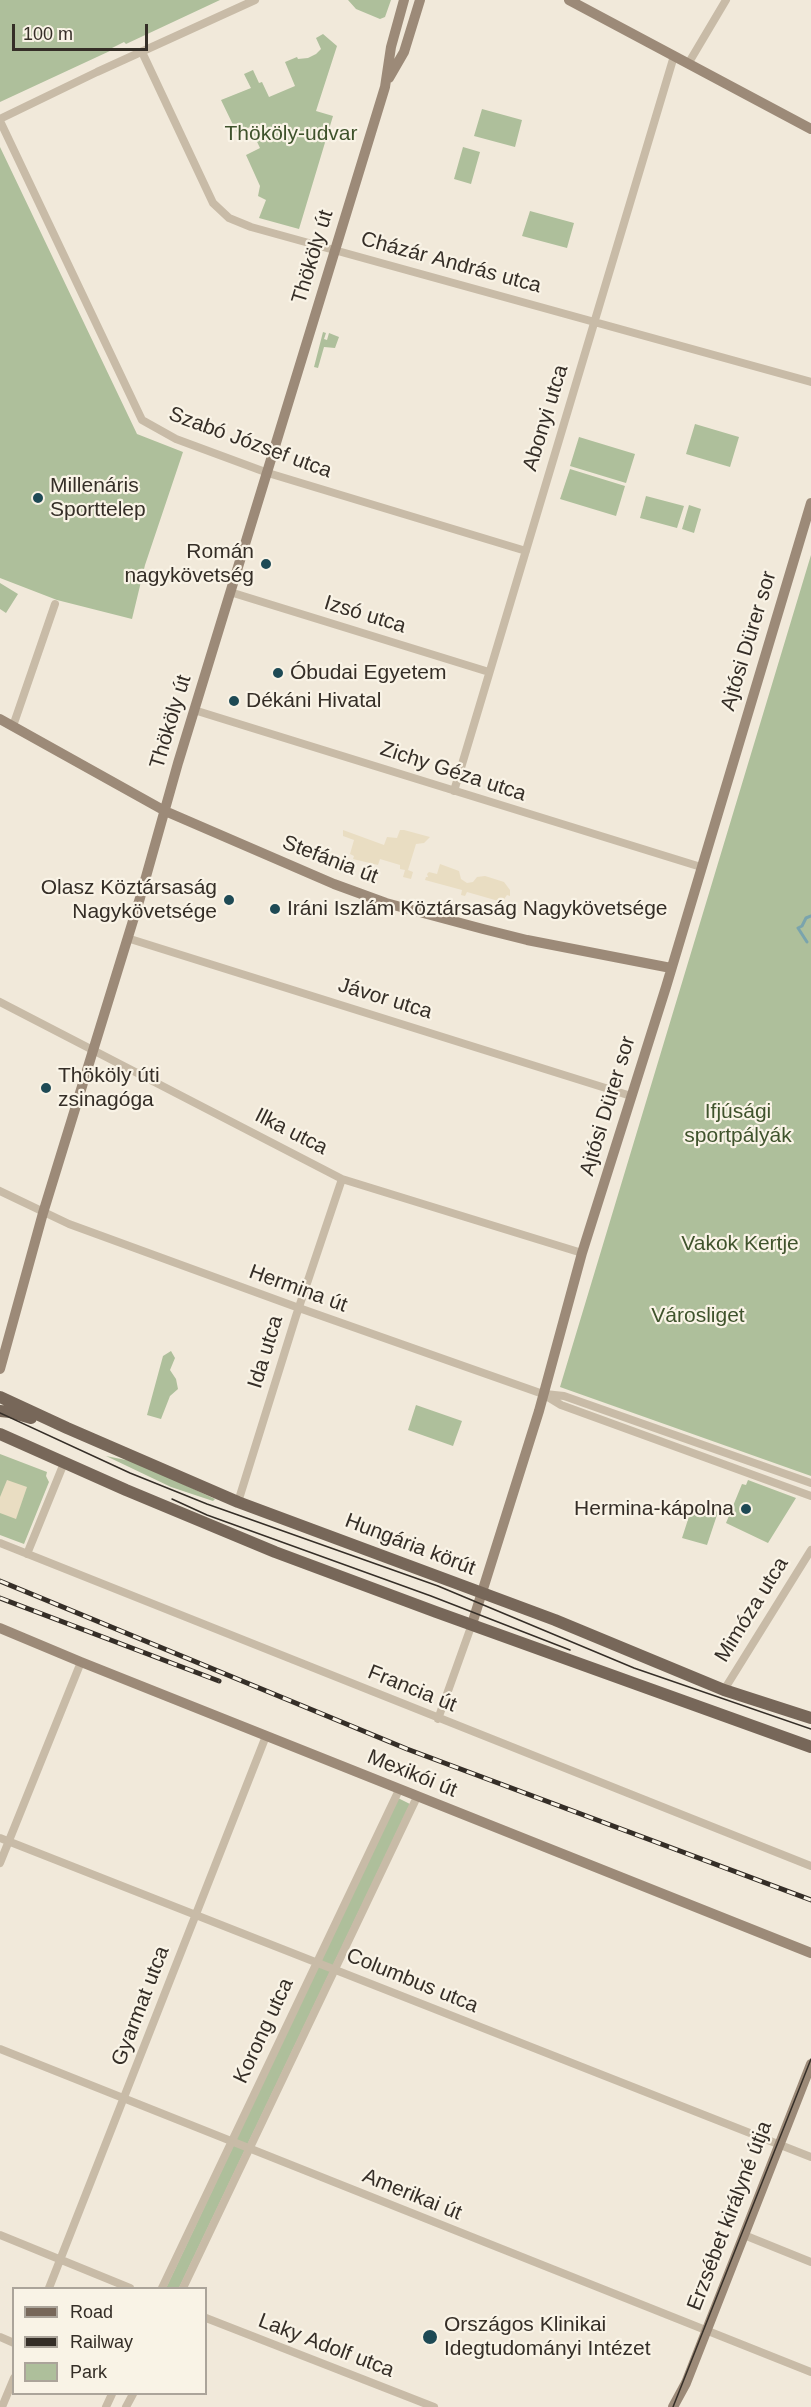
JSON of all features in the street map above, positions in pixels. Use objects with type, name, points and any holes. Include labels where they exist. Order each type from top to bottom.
[{"type":"main road","name":"Hungária körút","points":[[0,1397],[238,1502],[555,1620],[724,1690],[811,1718]]},
{"type":"main road","points":[[0,1411],[67,1428]]},
{"type":"main road","points":[[0,1434],[275,1552],[811,1747]]},
{"type":"street","points":[[0,120],[255,0]]},
{"type":"street","name":"Thököly út","points":[[0,1369],[43,1213],[194,710],[385,87],[391,47],[404,0]]},
{"type":"street","name":"Thököly út","points":[[385,87],[404,52],[420,0]]},
{"type":"street","points":[[569,0],[811,129]]},
{"type":"street","points":[[688,64],[726,0]]},
{"type":"street","name":"Cházár András utca","points":[[142,52],[213,203],[219,212],[242,224],[811,382]]},
{"type":"street","name":"Abonyi utca","points":[[454,791],[674,56]]},
{"type":"street","name":"Szabó József utca","points":[[0,120],[142,420],[176,439],[268,473],[525,551]]},
{"type":"street","name":"Ajtósi Dürer sor","points":[[438,1719],[483,1594],[543,1394],[582,1253],[632,1096],[811,503]]},
{"type":"street","name":"Izsó utca","points":[[230,592],[489,672]]},
{"type":"street","points":[[13,726],[55,604]]},
{"type":"street","name":"Zichy Géza utca","points":[[194,710],[701,867]]},
{"type":"street","name":"Stefánia út","points":[[0,719],[165,811],[291,867],[386,903],[527,940],[671,968]]},
{"type":"street","name":"Jávor utca","points":[[127,938],[632,1096]]},
{"type":"street","name":"Ilka utca","points":[[0,1002],[342,1179],[582,1253]]},
{"type":"street","name":"Ida utca","points":[[238,1502],[298,1308],[342,1179]]},
{"type":"street","name":"Hermina út","points":[[0,1191],[43,1213],[298,1308],[543,1394],[566,1407],[811,1496]]},
{"type":"street","name":"Hermina út","points":[[543,1394],[564,1396],[811,1484]]},
{"type":"street","points":[[27,1554],[64,1463]]},
{"type":"street","name":"Francia út","points":[[0,1543],[811,1866]]},
{"type":"street","name":"Mimóza utca","points":[[724,1690],[811,1550]]},
{"type":"street","name":"Mexikói út","points":[[0,1628],[399,1790],[811,1953]]},
{"type":"street","points":[[0,1863],[81,1662]]},
{"type":"street","name":"Gyarmat utca","points":[[50,2287],[266,1736]]},
{"type":"street","name":"Korong utca","points":[[163,2287],[399,1790]]},
{"type":"street","name":"Korong utca","points":[[184,2287],[417,1797]]},
{"type":"street","name":"Columbus utca","points":[[0,1838],[811,2157]]},
{"type":"street","name":"Amerikai út","points":[[0,2049],[811,2372]]},
{"type":"street","name":"Erzsébet királyné útja","points":[[673,2407],[686,2383],[811,2064]]},
{"type":"street","points":[[0,2235],[125,2287]]},
{"type":"street","points":[[744,2235],[811,2262]]},
{"type":"street","name":"Laky Adolf utca","points":[[207,2318],[434,2407]]},
{"type":"street","points":[[2,2407],[12,2383]]},
{"type":"street","name":"Erzsébet királyné útja","points":[[681,2407],[686,2383]]},
{"type":"green space","points":[[0,0],[220,0],[126,44],[124,42],[112,50],[0,102]]},
{"type":"green space","points":[[348,0],[391,0],[385,17],[380,19],[356,9]]},
{"type":"green space","name":"Thököly-udvar","points":[[323,34],[337,46],[316,111],[333,116],[299,229],[259,218],[266,200],[258,196],[260,186],[246,155],[260,148],[250,127],[237,133],[221,100],[251,88],[244,74],[253,70],[269,97],[295,86],[285,62],[297,57],[298,59],[308,58],[316,54],[321,49],[316,38]]},
{"type":"green space","points":[[482,109],[522,120],[515,147],[474,136]]},
{"type":"green space","points":[[0,147],[137,434],[183,452],[145,565],[132,619],[57,600],[0,578]]},
{"type":"green space","points":[[463,147],[480,152],[471,184],[454,179]]},
{"type":"green space","points":[[530,211],[574,223],[567,248],[522,236]]},
{"type":"green space","points":[[323,332],[326,333],[324,339],[327,340],[329,333],[339,337],[335,348],[324,347],[318,368],[314,367]]},
{"type":"green space","points":[[695,424],[739,437],[730,467],[686,454]]},
{"type":"green space","points":[[579,437],[635,454],[626,483],[570,466]]},
{"type":"green space","points":[[570,469],[625,486],[616,516],[560,499]]},
{"type":"green space","points":[[646,496],[684,506],[677,528],[640,518]]},
{"type":"green space","points":[[689,505],[701,509],[694,533],[682,529]]},
{"type":"green space","name":"Városliget","points":[[811,555],[811,1476],[560,1387]]},
{"type":"green space","points":[[0,583],[18,594],[6,613],[0,609]]},
{"type":"green space","points":[[171,1351],[175,1358],[170,1370],[176,1379],[178,1389],[170,1396],[161,1419],[147,1415],[163,1356]]},
{"type":"green space","points":[[416,1405],[462,1421],[453,1446],[408,1430]]},
{"type":"green space","points":[[0,1454],[47,1472],[49,1482],[24,1544],[0,1535]]},
{"type":"green space","points":[[106,1456],[136,1462],[215,1499],[213,1501],[171,1487]]},
{"type":"green space","points":[[748,1480],[796,1498],[768,1543],[726,1523],[742,1484],[746,1485]]},
{"type":"green space","points":[[693,1504],[718,1512],[707,1545],[682,1538]]},
{"type":"green space","points":[[398,1798],[410,1804],[179,2287],[166,2287]]},
{"type":"shaded area","points":[[343,830],[384,845],[387,837],[397,838],[400,830],[430,837],[424,843],[416,844],[408,870],[413,872],[411,879],[403,877],[405,870],[400,869],[400,865],[380,859],[378,865],[353,859],[354,856],[350,854],[354,840],[343,836]]},
{"type":"shaded area","points":[[440,864],[459,871],[461,879],[467,883],[473,882],[477,877],[485,876],[504,882],[510,890],[510,896],[507,895],[502,902],[467,892],[465,896],[461,895],[462,890],[425,880],[429,872],[437,874]]},
{"type":"shaded area","points":[[7,1480],[27,1487],[16,1519],[0,1513],[0,1497]]},
{"type":"waterway","points":[[807,942],[798,928],[802,926],[806,918],[811,916]]},
{"type":"tram line","points":[[0,1413],[130,1473],[207,1504],[438,1586],[634,1668],[811,1729]]},
{"type":"tram line","points":[[172,1499],[207,1515],[431,1596],[570,1650]]},
{"type":"tram line","points":[[673,2407],[811,2059]]},
{"type":"railway","points":[[0,1581],[407,1749],[811,1900]]},
{"type":"railway","points":[[0,1598],[219,1681]]},
{"type":"place","name":"Millenáris Sporttelep","points":[[38,498]]},
{"type":"place","name":"Román nagykövetség","points":[[266,564]]},
{"type":"place","name":"Óbudai Egyetem","points":[[278,673]]},
{"type":"place","name":"Dékáni Hivatal","points":[[234,701]]},
{"type":"place","name":"Olasz Köztársaság Nagykövetsége","points":[[229,900]]},
{"type":"place","name":"Iráni Iszlám Köztársaság Nagykövetsége","points":[[275,909]]},
{"type":"place","name":"Thököly úti zsinagóga","points":[[46,1088]]},
{"type":"place","name":"Hermina-kápolna","points":[[746,1509]]},
{"type":"place","name":"Országos Klinikai Idegtudományi Intézet","points":[[430,2337]]},
{"type":"park label","name":"Ifjúsági sportpályák","points":[[738,1124]]},
{"type":"park label","name":"Vakok Kertje","points":[[740,1244]]}]
